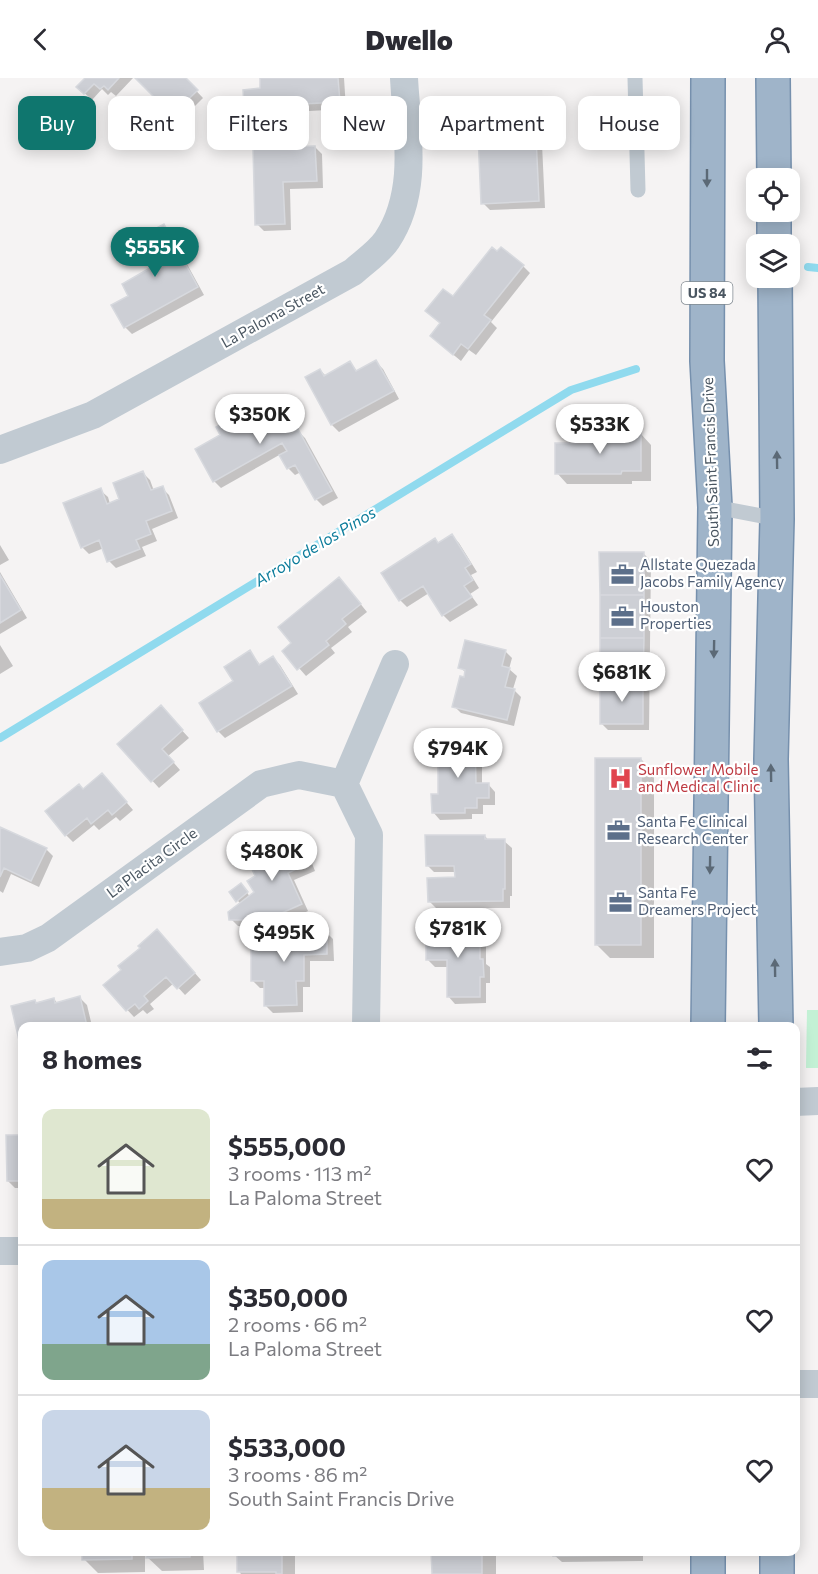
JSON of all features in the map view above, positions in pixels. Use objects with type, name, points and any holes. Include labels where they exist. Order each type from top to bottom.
[{"type":"highway","name":"South Saint Francis Drive","points":[[708,78],[707,361],[715,507],[708,1022]]},
{"type":"highway","points":[[772,78],[774,168]]},
{"type":"highway","points":[[775,288],[777,519],[771,759],[776,1022]]},
{"type":"highway","points":[[708,1556],[708,1574]]},
{"type":"highway","points":[[777,1556],[777,1574]]},
{"type":"street","name":"La Paloma Street","points":[[0,450],[93,415],[354,272],[386,243],[402,214],[409,177],[404,78]]},
{"type":"street","points":[[366,1022],[369,835],[344,784],[395,664]]},
{"type":"street","name":"La Placita Circle","points":[[0,952],[27,948],[48,938],[261,784],[299,775],[344,784]]},
{"type":"street","points":[[800,1102],[818,1101]]},
{"type":"street","points":[[0,1251],[18,1251]]},
{"type":"street","points":[[800,1384],[818,1384]]},
{"type":"lane","points":[[635,78],[638,190]]},
{"type":"lane","points":[[715,507],[777,519]]},
{"type":"green space","points":[[807,1010],[818,1010],[818,1068],[806,1068]]},
{"type":"building","points":[[85,78],[119,78],[108,90],[104,86],[100,89],[94,84],[84,94],[76,87]]},
{"type":"building","points":[[135,78],[186,78],[198,90],[192,96],[153,96]]},
{"type":"building","points":[[260,78],[338,78],[340,96],[321,96],[321,103],[309,104],[309,96],[243,96],[243,90],[260,88]]},
{"type":"building","points":[[309,146],[315,146],[317,181],[283,182],[285,224],[255,225],[253,150],[309,150]]},
{"type":"building","points":[[479,150],[537,150],[539,201],[481,204]]},
{"type":"building","points":[[164,224],[198,287],[124,328],[111,305],[128,296],[122,284],[150,268],[134,240]]},
{"type":"building","points":[[492,247],[497,251],[501,247],[524,265],[484,315],[491,320],[468,349],[461,344],[453,355],[430,336],[440,323],[425,311],[443,289],[453,296]]},
{"type":"building","points":[[376,360],[394,391],[331,425],[305,377],[320,369],[324,376],[350,361],[356,371]]},
{"type":"building","points":[[271,397],[291,433],[298,429],[332,491],[315,500],[295,465],[287,469],[279,455],[287,451],[282,443],[213,482],[195,449],[220,435],[216,427],[227,421],[224,415],[248,402],[251,408]]},
{"type":"building","points":[[600,433],[641,433],[641,471],[622,471],[621,474],[555,474],[555,443],[600,443]]},
{"type":"building","points":[[143,471],[151,490],[163,486],[172,511],[146,521],[151,534],[136,540],[140,549],[107,562],[99,540],[81,548],[63,503],[101,488],[107,504],[119,499],[113,483]]},
{"type":"building","points":[[452,534],[471,564],[465,568],[473,580],[464,586],[472,597],[442,616],[423,586],[399,601],[381,573],[435,538],[438,543]]},
{"type":"building","points":[[599,552],[644,552],[644,595],[600,595]]},
{"type":"building","points":[[0,575],[21,610],[0,623]]},
{"type":"building","points":[[339,577],[361,604],[342,619],[346,624],[326,641],[329,645],[297,670],[282,651],[291,643],[278,627]]},
{"type":"building","points":[[600,595],[644,595],[644,638],[600,638]]},
{"type":"building","points":[[600,638],[644,638],[643,681],[600,681]]},
{"type":"building","points":[[465,640],[506,650],[502,666],[510,668],[505,687],[515,689],[507,720],[452,707],[460,676],[464,677],[465,670],[458,668]]},
{"type":"building","points":[[250,650],[259,665],[273,656],[292,686],[217,732],[199,703],[233,681],[224,667]]},
{"type":"building","points":[[600,681],[643,681],[643,724],[600,724]]},
{"type":"building","points":[[161,705],[183,730],[162,749],[174,762],[151,782],[117,744]]},
{"type":"building","points":[[463,735],[475,735],[476,783],[489,783],[489,798],[477,798],[477,808],[465,808],[465,813],[432,813],[431,794],[438,794],[438,766],[443,766],[443,742],[463,742]]},
{"type":"building","points":[[595,758],[641,758],[641,945],[595,945]]},
{"type":"building","points":[[102,773],[127,802],[112,815],[108,810],[91,824],[87,818],[65,836],[45,811],[79,784],[83,789]]},
{"type":"building","points":[[0,827],[47,848],[31,881],[4,868],[0,877]]},
{"type":"building","points":[[297,834],[309,863],[288,873],[302,904],[275,916],[276,920],[229,920],[228,912],[254,892],[247,881],[255,876],[246,856]]},
{"type":"building","points":[[425,835],[485,835],[485,839],[505,839],[503,901],[428,902],[427,878],[455,877],[454,866],[426,866]]},
{"type":"building","points":[[241,883],[248,892],[236,902],[229,892]]},
{"type":"building","points":[[278,926],[278,936],[303,936],[303,931],[327,931],[327,954],[304,955],[304,981],[296,981],[297,1005],[264,1006],[264,981],[251,981],[251,946],[264,946],[263,927]]},
{"type":"building","points":[[480,928],[480,959],[483,959],[484,977],[480,977],[480,997],[447,997],[447,960],[426,960],[426,929]]},
{"type":"building","points":[[157,929],[195,973],[177,989],[166,977],[144,996],[148,1001],[139,1009],[135,1004],[126,1011],[103,985],[121,970],[118,966],[140,948],[138,946]]},
{"type":"building","points":[[80,996],[86,1022],[18,1022],[18,1036],[11,1006],[54,998],[55,1003]]},
{"type":"building","points":[[6,1135],[18,1135],[18,1181],[7,1181]]},
{"type":"building","points":[[82,1556],[132,1556],[132,1559],[82,1560]]},
{"type":"building","points":[[146,1556],[190,1556],[190,1557],[146,1558]]},
{"type":"building","points":[[237,1556],[282,1556],[282,1574],[237,1572]]},
{"type":"building","points":[[431,1556],[482,1556],[482,1574],[432,1574]]},
{"type":"waterway","name":"Arroyo de los Pinos","points":[[808,267],[818,268]]},
{"type":"waterway","name":"Arroyo de los Pinos","points":[[0,738],[571,390],[636,369]]},
{"type":"place","name":"Allstate Quezada Jacobs Family Agency","points":[[622,574]]},
{"type":"place","name":"Houston Properties","points":[[622,616]]},
{"type":"place","name":"Sunflower Mobile and Medical Clinic","points":[[620,779]]},
{"type":"place","name":"Santa Fe Clinical Research Center","points":[[619,831]]},
{"type":"place","name":"Santa Fe Dreamers Project","points":[[620,902]]}]
